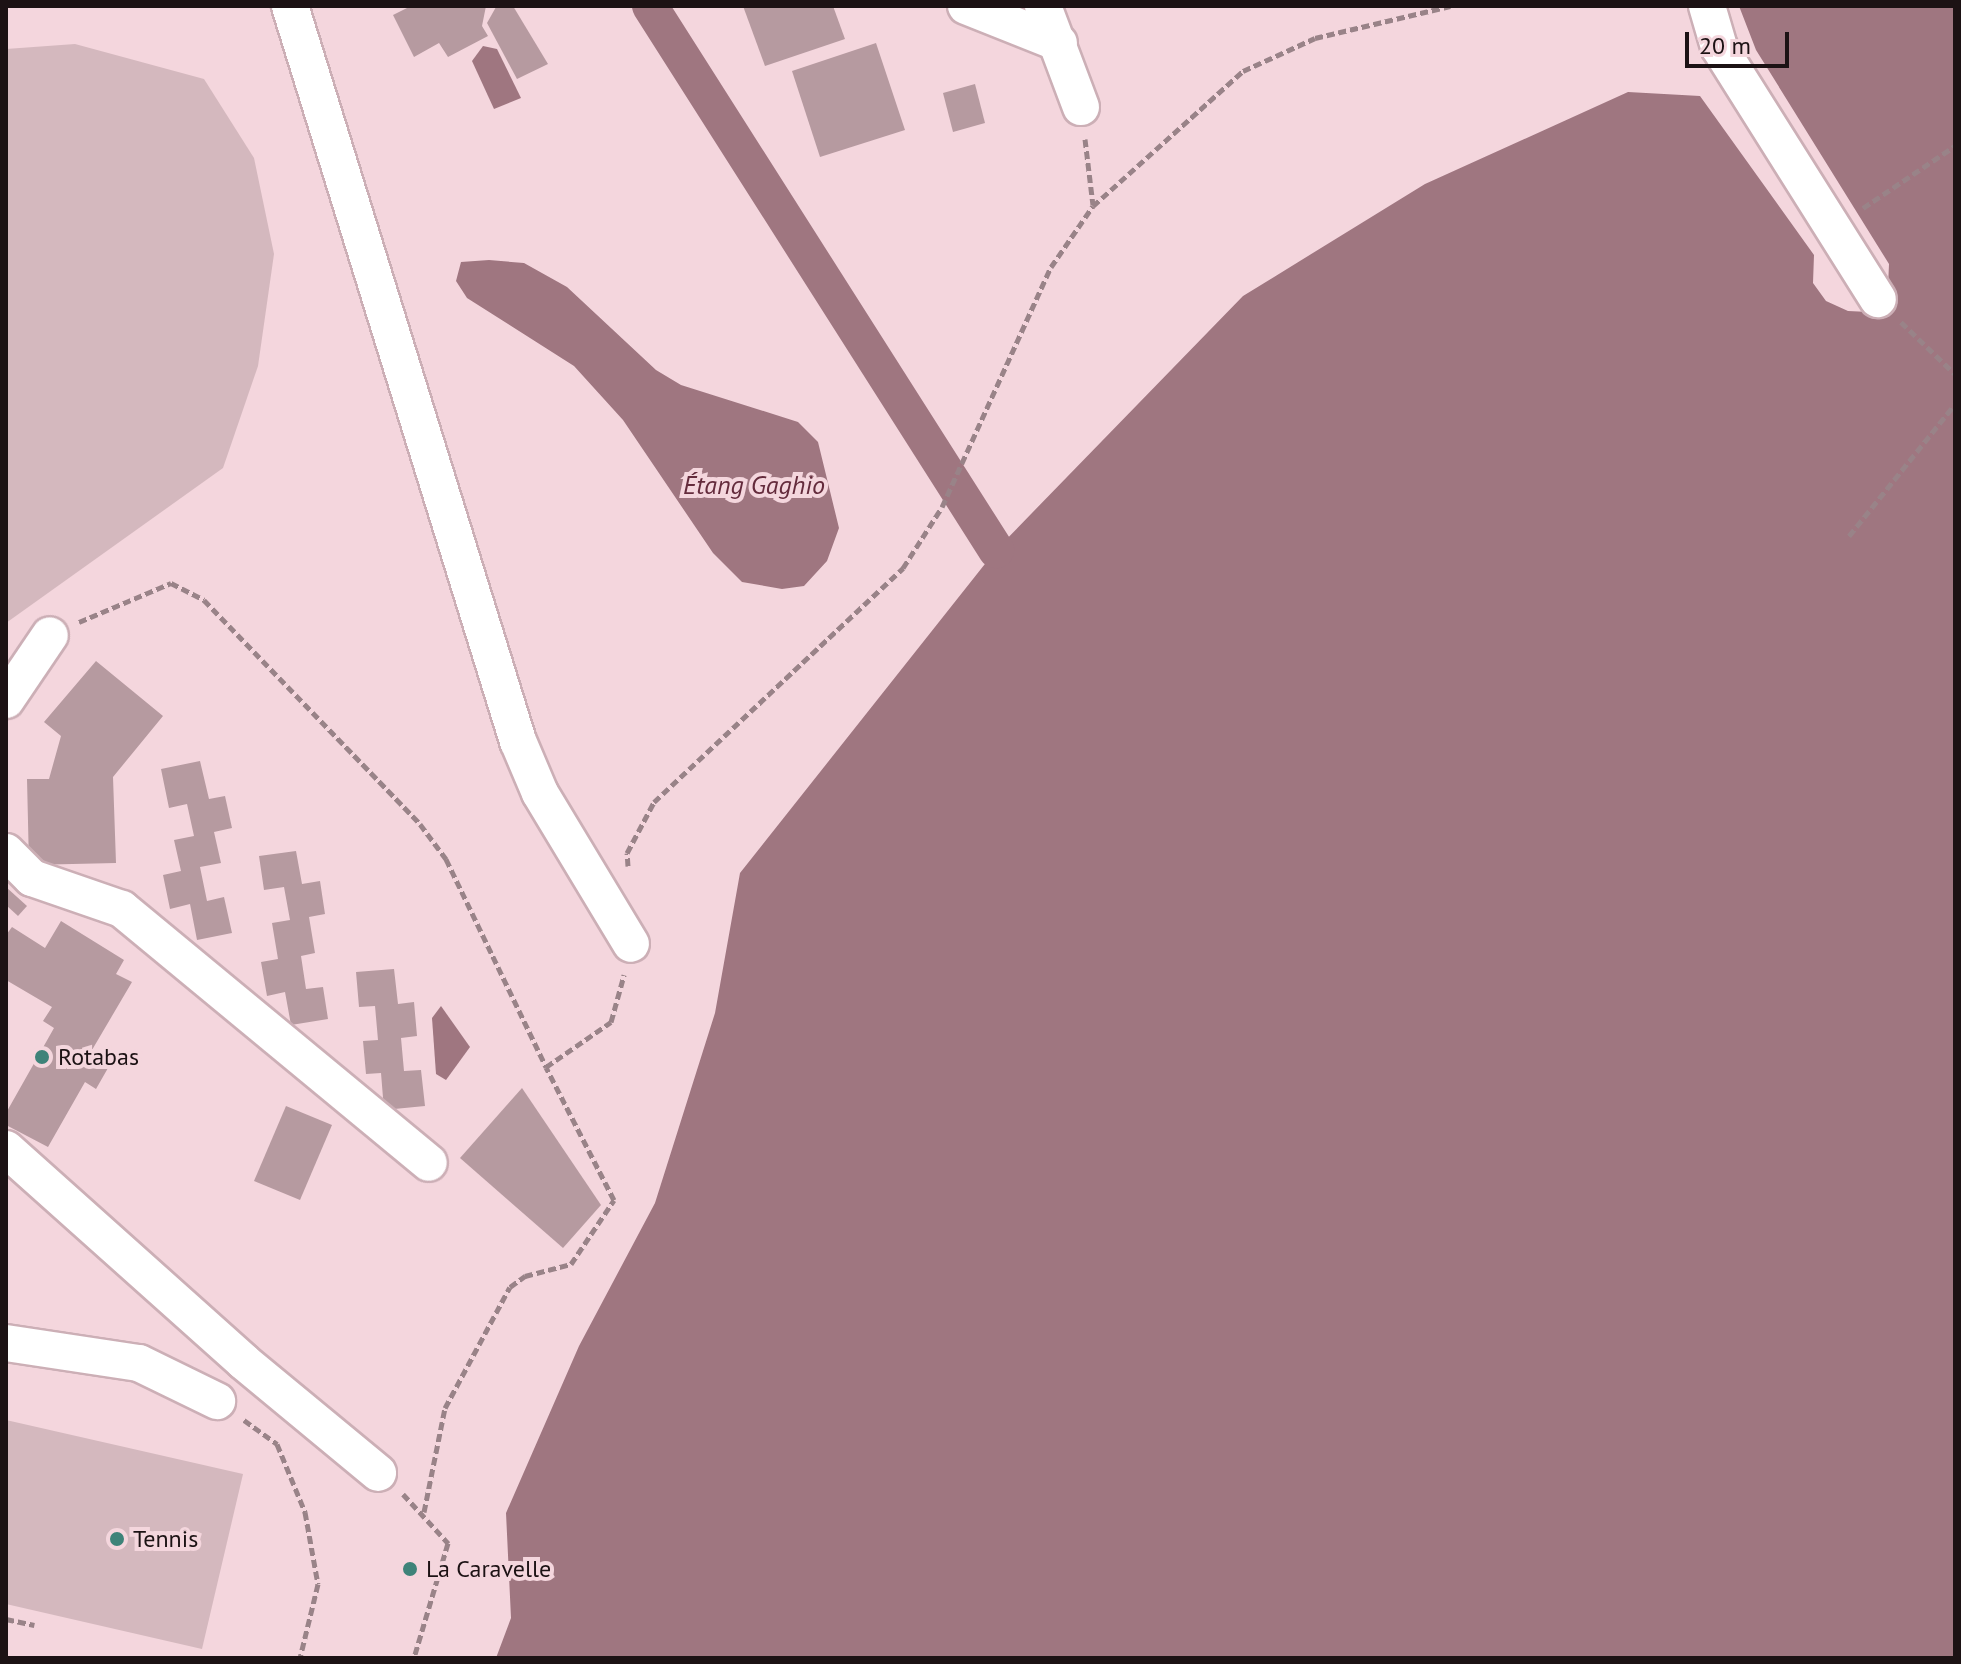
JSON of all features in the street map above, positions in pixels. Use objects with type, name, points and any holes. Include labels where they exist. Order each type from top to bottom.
[{"type":"street","points":[[290,6],[518,741],[540,793],[631,944]]},
{"type":"street","points":[[966,6],[1059,43]]},
{"type":"street","points":[[1043,6],[1081,107]]},
{"type":"street","points":[[1707,6],[1719,47],[1878,299]]},
{"type":"street","points":[[6,700],[50,635]]},
{"type":"street","points":[[6,852],[32,878],[122,909],[429,1163]]},
{"type":"street","points":[[16,1159],[378,1473]]},
{"type":"street","points":[[6,1343],[139,1363],[217,1401]]},
{"type":"path","points":[[629,883],[627,853],[654,802],[903,568],[942,507],[1051,267],[1093,206],[1243,71],[1315,38],[1450,6]]},
{"type":"path","points":[[1081,107],[1093,206]]},
{"type":"path","points":[[1857,212],[1955,146]]},
{"type":"path","points":[[1878,299],[1955,374]]},
{"type":"path","points":[[1849,536],[1955,404]]},
{"type":"path","points":[[50,635],[171,583],[204,600],[420,824],[446,859],[614,1200],[571,1264],[525,1276],[510,1287],[445,1408],[424,1512],[448,1543],[414,1658]]},
{"type":"path","points":[[546,1067],[611,1022],[631,944]]},
{"type":"path","points":[[217,1401],[277,1444],[305,1512],[318,1584],[300,1658]]},
{"type":"path","points":[[6,1619],[34,1625]]},
{"type":"shaded area","points":[[75,44],[204,79],[254,158],[274,254],[258,366],[223,468],[6,623],[6,49]]},
{"type":"shaded area","name":"Tennis","points":[[6,1420],[243,1474],[202,1649],[6,1604]]},
{"type":"water","points":[[1739,6],[1955,6],[1955,1658],[496,1658],[511,1618],[506,1513],[579,1346],[655,1203],[715,1013],[740,873],[996,550],[1243,296],[1425,184],[1628,92],[1700,96],[1814,255],[1813,283],[1826,301],[1848,311],[1869,312],[1888,287],[1889,264],[1756,50]]},
{"type":"water","points":[[483,46],[497,49],[521,98],[494,109],[472,61]]},
{"type":"water","name":"Étang Gaghio","points":[[489,260],[524,263],[567,287],[656,370],[681,385],[798,422],[818,442],[839,528],[827,561],[804,586],[782,589],[742,582],[713,553],[623,420],[574,366],[467,298],[456,281],[461,262]]},
{"type":"water","points":[[441,1006],[470,1047],[446,1080],[436,1074],[432,1018]]},
{"type":"building","points":[[411,6],[486,6],[482,26],[488,36],[448,57],[439,43],[414,57],[393,15]]},
{"type":"building","points":[[513,6],[548,64],[517,79],[487,23],[496,7]]},
{"type":"building","points":[[743,6],[833,6],[845,39],[765,66]]},
{"type":"building","points":[[876,43],[905,130],[820,157],[792,71]]},
{"type":"building","points":[[975,84],[985,123],[953,132],[943,93]]},
{"type":"building","points":[[96,661],[163,716],[113,777],[116,863],[29,865],[27,779],[49,779],[61,736],[44,722]]},
{"type":"building","points":[[200,761],[209,799],[225,796],[232,828],[214,832],[221,863],[200,867],[207,901],[224,897],[232,933],[197,940],[190,904],[170,909],[163,875],[181,871],[174,840],[194,836],[187,804],[169,808],[161,769]]},
{"type":"building","points":[[296,851],[302,884],[320,881],[325,914],[309,917],[315,953],[301,956],[306,989],[323,987],[328,1019],[291,1025],[285,992],[267,996],[261,962],[278,959],[272,923],[290,920],[284,887],[264,890],[259,856]]},
{"type":"building","points":[[6,887],[27,906],[18,916],[6,905]]},
{"type":"building","points":[[61,921],[124,960],[116,974],[132,982],[92,1050],[112,1061],[96,1089],[85,1082],[48,1147],[6,1125],[6,1113],[54,1028],[43,1021],[52,1007],[6,980],[6,935],[12,927],[45,948]]},
{"type":"building","points":[[394,969],[398,1004],[414,1002],[417,1036],[401,1038],[404,1071],[421,1070],[425,1106],[384,1110],[381,1073],[366,1074],[363,1041],[378,1040],[375,1006],[359,1007],[356,972]]},
{"type":"building","points":[[522,1088],[601,1205],[563,1248],[460,1158]]},
{"type":"building","points":[[286,1106],[332,1125],[300,1200],[254,1181]]},
{"type":"waterway","points":[[650,6],[996,550]]},
{"type":"place","name":"Rotabas","points":[[42,1057]]},
{"type":"place","name":"Tennis","points":[[117,1539]]},
{"type":"place","name":"La Caravelle","points":[[410,1569]]}]
